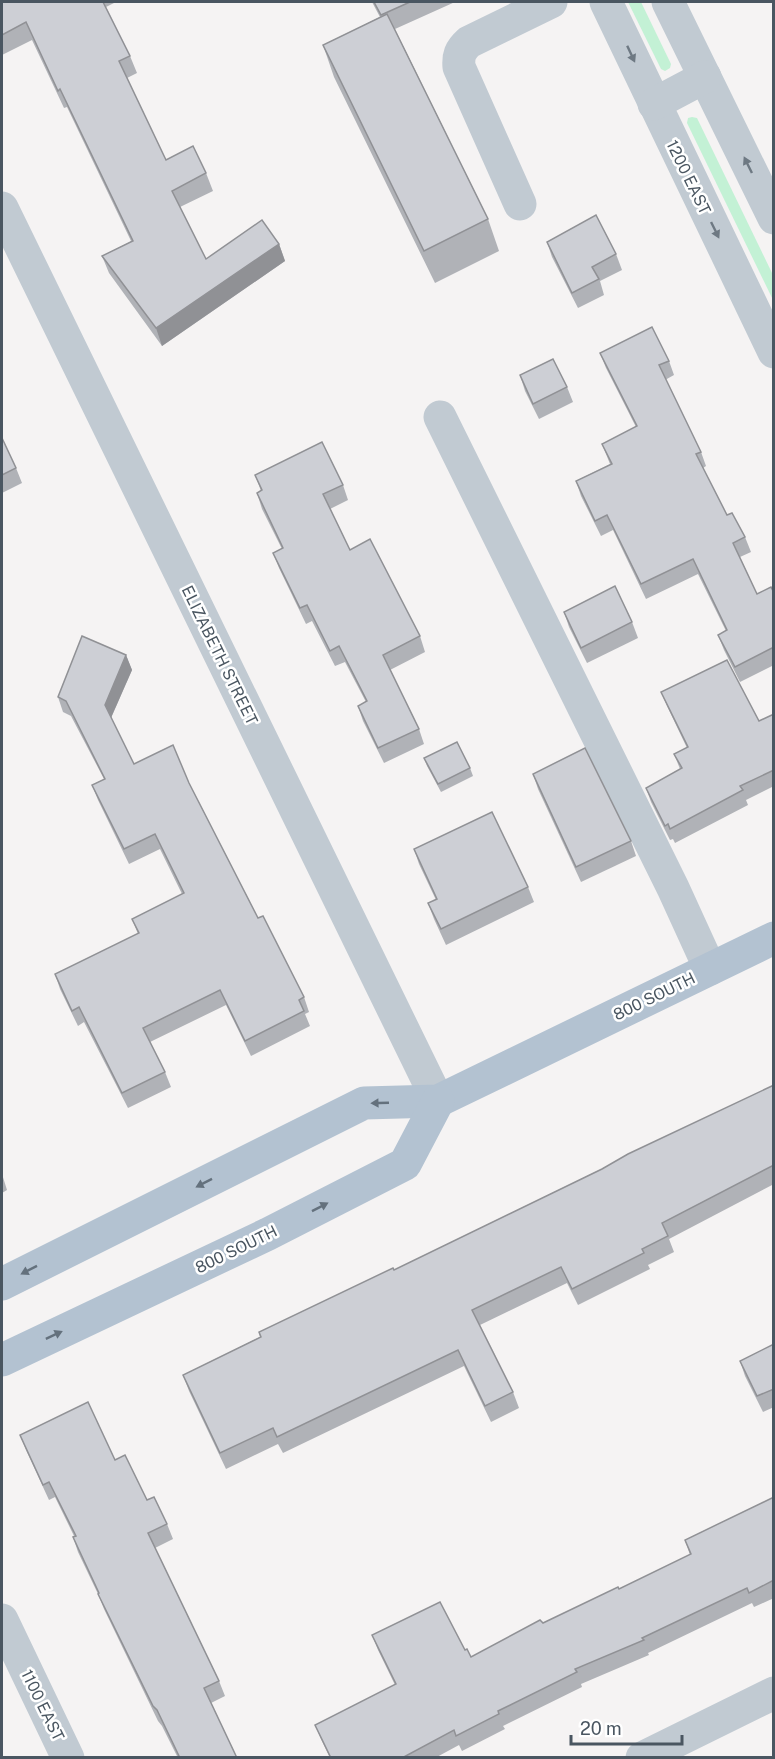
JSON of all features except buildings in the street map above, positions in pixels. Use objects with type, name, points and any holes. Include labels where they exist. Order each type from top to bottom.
[{"type":"main road","name":"800 SOUTH","points":[[2,1284],[364,1103],[438,1101],[774,939]]},
{"type":"main road","name":"800 SOUTH","points":[[2,1360],[268,1234],[405,1164],[438,1101]]},
{"type":"street","points":[[520,204],[459,67],[458,57],[462,48],[469,42],[551,2]]},
{"type":"street","name":"1200 EAST","points":[[606,2],[774,352]]},
{"type":"street","points":[[669,2],[774,218]]},
{"type":"street","points":[[654,104],[705,77]]},
{"type":"street","name":"ELIZABETH STREET","points":[[2,208],[438,1101]]},
{"type":"street","points":[[440,417],[668,878],[710,969]]},
{"type":"street","name":"1100 EAST","points":[[2,1620],[68,1758]]},
{"type":"street","points":[[642,1758],[774,1693]]},
{"type":"green space","points":[[628,2],[641,2],[671,64],[670,68],[665,71],[661,69]]},
{"type":"green space","points":[[688,118],[697,118],[773,275],[773,300],[687,123]]}]
